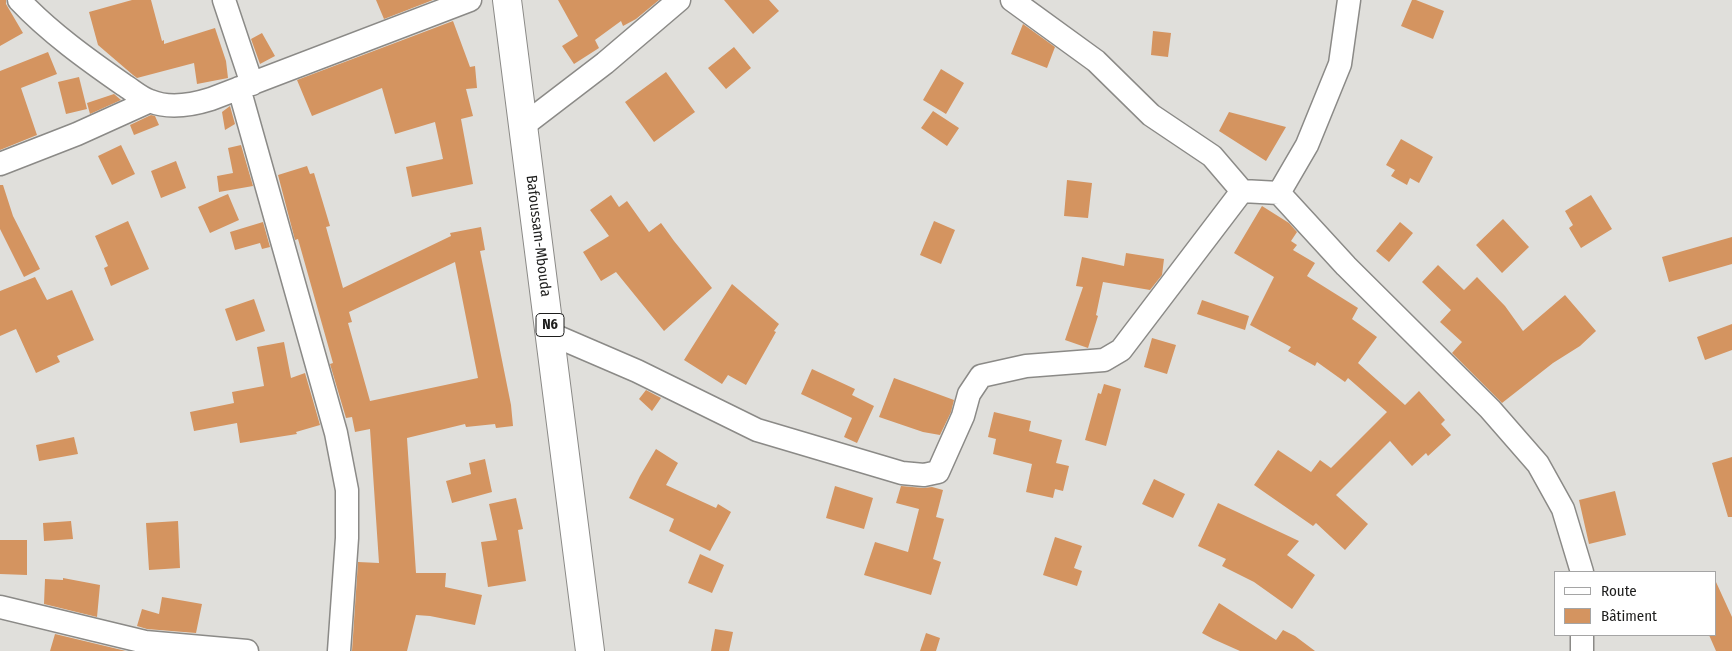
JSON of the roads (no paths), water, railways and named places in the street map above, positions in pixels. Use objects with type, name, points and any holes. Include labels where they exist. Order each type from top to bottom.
[{"type":"highway","name":"Bafoussam-Mbouda","points":[[507,0],[590,651]]},
{"type":"street","points":[[19,0],[36,18],[110,75],[150,101],[173,105],[195,104],[246,86],[470,0]]},
{"type":"street","points":[[224,0],[336,433],[345,480],[347,538],[339,651]]},
{"type":"street","points":[[524,125],[605,63],[679,0]]},
{"type":"street","points":[[1012,0],[1096,61],[1151,115],[1212,156],[1242,191],[1279,193],[1346,266],[1490,409],[1538,464],[1563,509],[1582,571]]},
{"type":"street","points":[[1279,193],[1307,145],[1340,64],[1349,0]]},
{"type":"street","points":[[0,164],[77,134],[150,101]]},
{"type":"street","points":[[550,334],[637,371],[758,430],[872,465],[902,473],[924,475],[938,472],[963,416],[969,394],[981,376],[1026,366],[1104,360],[1121,350],[1242,191]]},
{"type":"street","points":[[0,607],[145,642],[247,651]]},
{"type":"street","points":[[1582,636],[1582,651]]}]
